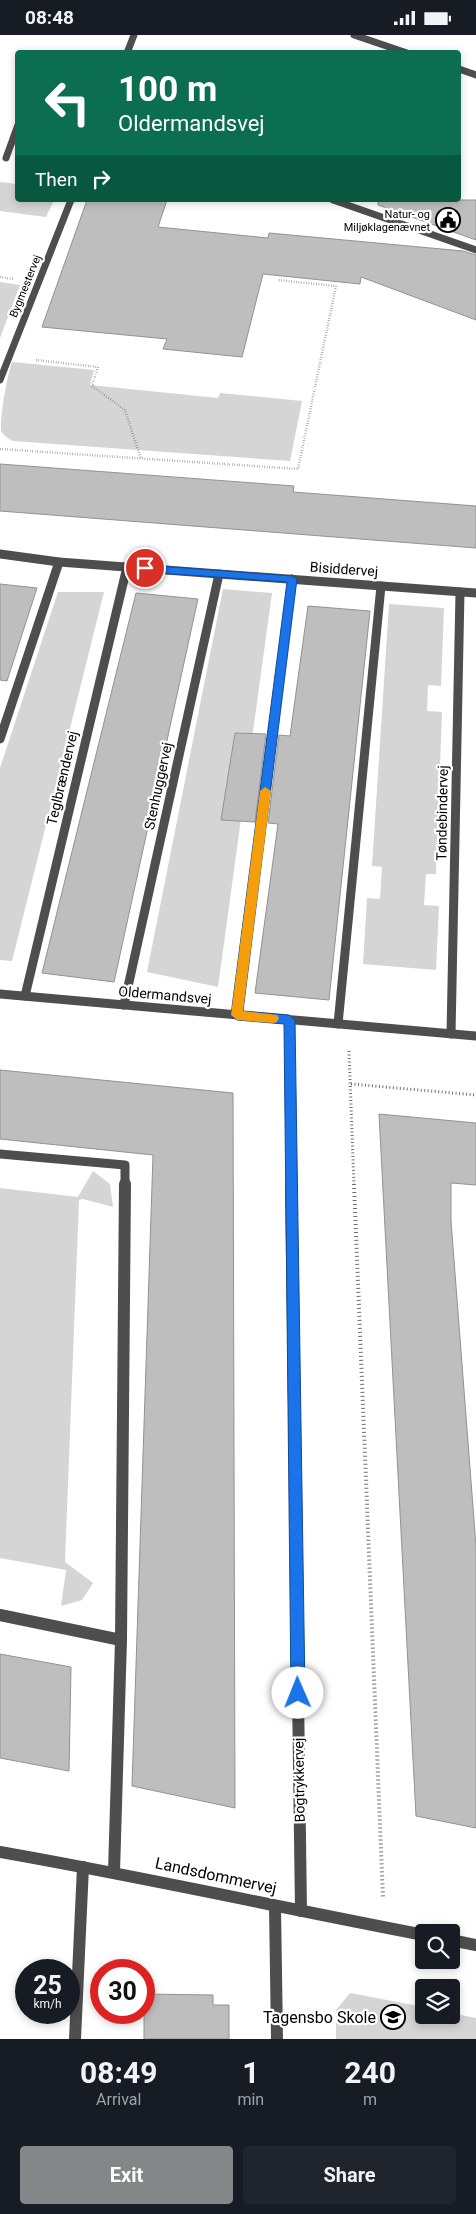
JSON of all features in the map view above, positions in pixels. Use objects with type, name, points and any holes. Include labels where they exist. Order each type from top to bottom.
[{"type":"street","points":[[128,50],[134,35]]},
{"type":"street","points":[[354,35],[398,50]]},
{"type":"street","points":[[461,70],[476,75]]},
{"type":"street","points":[[6,157],[15,133]]},
{"type":"street","name":"Bygmestervej","points":[[0,380],[70,202]]},
{"type":"street","points":[[339,202],[476,250]]},
{"type":"street","name":"Bisiddervej","points":[[0,554],[59,562],[476,593]]},
{"type":"street","points":[[0,739],[59,562]]},
{"type":"street","name":"Teglbrændervej","points":[[25,996],[126,567]]},
{"type":"street","name":"Stenhuggervej","points":[[124,1005],[219,574]]},
{"type":"street","points":[[237,1015],[292,579]]},
{"type":"street","points":[[338,1024],[381,586]]},
{"type":"street","name":"Tøndebindervej","points":[[451,1034],[460,592]]},
{"type":"street","name":"Oldermandsvej","points":[[0,994],[476,1037]]},
{"type":"street","name":"Bogtrykkervej","points":[[289,1020],[301,1911]]},
{"type":"street","points":[[0,1154],[124,1165],[120,1640],[114,1871]]},
{"type":"street","points":[[0,1615],[120,1640]]},
{"type":"street","name":"Landsdommervej","points":[[0,1851],[114,1871],[415,1933]]},
{"type":"street","points":[[75,2039],[83,1867]]},
{"type":"street","points":[[275,1905],[277,2039]]},
{"type":"street","points":[[460,1942],[476,1945]]},
{"type":"path","points":[[0,449],[298,469],[336,286],[278,280]]},
{"type":"path","points":[[9,357],[98,367],[92,386],[125,410],[140,459]]},
{"type":"path","points":[[350,1025],[349,1049],[384,1927]]},
{"type":"path","points":[[351,1084],[476,1095]]},
{"type":"shaded area","points":[[0,182],[15,184],[15,202],[53,202],[46,217],[0,211]]},
{"type":"shaded area","points":[[0,282],[20,285],[0,338]]},
{"type":"shaded area","points":[[12,362],[94,370],[90,385],[218,398],[220,393],[302,401],[290,461],[13,441],[1,431],[4,397]]},
{"type":"shaded area","points":[[223,589],[272,593],[218,987],[147,972]]},
{"type":"shaded area","points":[[58,592],[104,592],[12,961],[0,960],[0,768]]},
{"type":"shaded area","points":[[389,604],[444,608],[441,686],[428,685],[427,711],[442,712],[436,874],[426,874],[424,905],[439,906],[436,970],[363,964],[367,898],[380,899],[382,867],[372,866]]},
{"type":"shaded area","points":[[93,1171],[110,1184],[113,1207],[83,1199],[79,1200],[65,1562],[93,1583],[82,1600],[61,1606],[66,1570],[0,1558],[0,1188],[78,1197]]},
{"type":"shaded area","name":"Tagensbo Skole","points":[[350,1993],[415,2005],[415,2024],[460,2024],[460,2015],[476,2018],[476,2039],[336,2039],[336,2010]]},
{"type":"building","name":"Natur- og Miljøklagenævnet","points":[[461,200],[476,200],[476,240],[378,205],[378,202],[461,202]]},
{"type":"building","points":[[86,202],[166,202],[158,227],[268,238],[269,233],[463,251],[476,255],[476,320],[361,277],[360,284],[263,274],[242,357],[163,349],[167,339],[42,327]]},
{"type":"building","points":[[0,464],[294,486],[293,492],[476,506],[476,548],[0,511]]},
{"type":"building","points":[[0,584],[37,588],[7,681],[0,680]]},
{"type":"building","points":[[136,593],[198,599],[114,982],[42,973]]},
{"type":"building","points":[[308,606],[370,611],[329,1000],[255,993],[278,824],[268,823],[279,735],[290,736]]},
{"type":"building","points":[[235,733],[266,734],[255,822],[221,820]]},
{"type":"building","points":[[0,1070],[233,1093],[235,1808],[132,1786],[153,1155],[0,1139]]},
{"type":"building","points":[[379,1114],[476,1123],[476,1185],[451,1183],[451,1221],[476,1546],[476,1828],[416,1816]]},
{"type":"building","points":[[0,1654],[71,1667],[69,1771],[0,1758]]},
{"type":"building","points":[[155,1994],[213,1995],[213,2005],[229,2005],[229,2039],[144,2039],[144,2024],[155,2024]]},
{"type":"slow traffic","points":[[265,791],[237,1015],[273,1018]]},
{"type":"place","name":"Natur- og Miljøklagenævnet","points":[[448,220]]},
{"type":"place","name":"Tagensbo Skole","points":[[393,2017]]},
{"type":"route","points":[[145,568],[292,579],[237,1015],[289,1020],[298,1693]]}]
